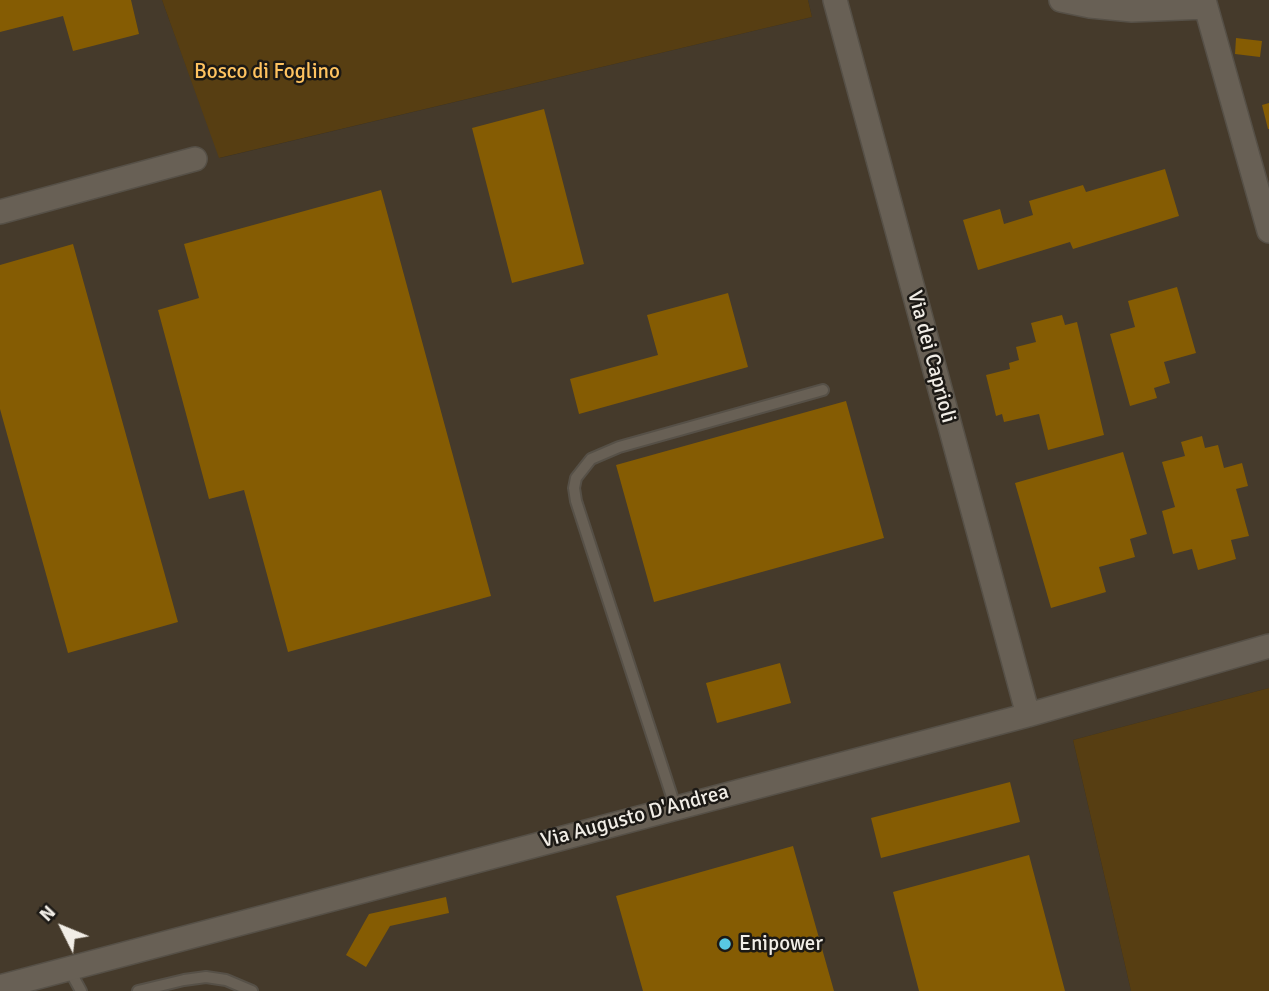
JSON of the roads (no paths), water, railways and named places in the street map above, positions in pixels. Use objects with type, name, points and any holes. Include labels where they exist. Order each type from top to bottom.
[{"type":"street","name":"Via dei Caprioli","points":[[835,0],[1028,715]]},
{"type":"street","points":[[1061,0],[1132,10],[1205,4],[1269,231]]},
{"type":"street","points":[[0,212],[195,159]]},
{"type":"street","name":"Via Augusto D'Andrea","points":[[0,987],[675,806],[1028,715],[1269,646]]},
{"type":"lane","points":[[675,806],[576,501],[576,478],[591,459],[619,447],[822,390]]},
{"type":"lane","points":[[69,969],[81,991]]},
{"type":"lane","points":[[138,991],[206,977],[226,980],[251,991]]},
{"type":"place","name":"Enipower","points":[[725,944]]},
{"type":"park label","name":"Bosco di Foglino","points":[[267,72]]}]
